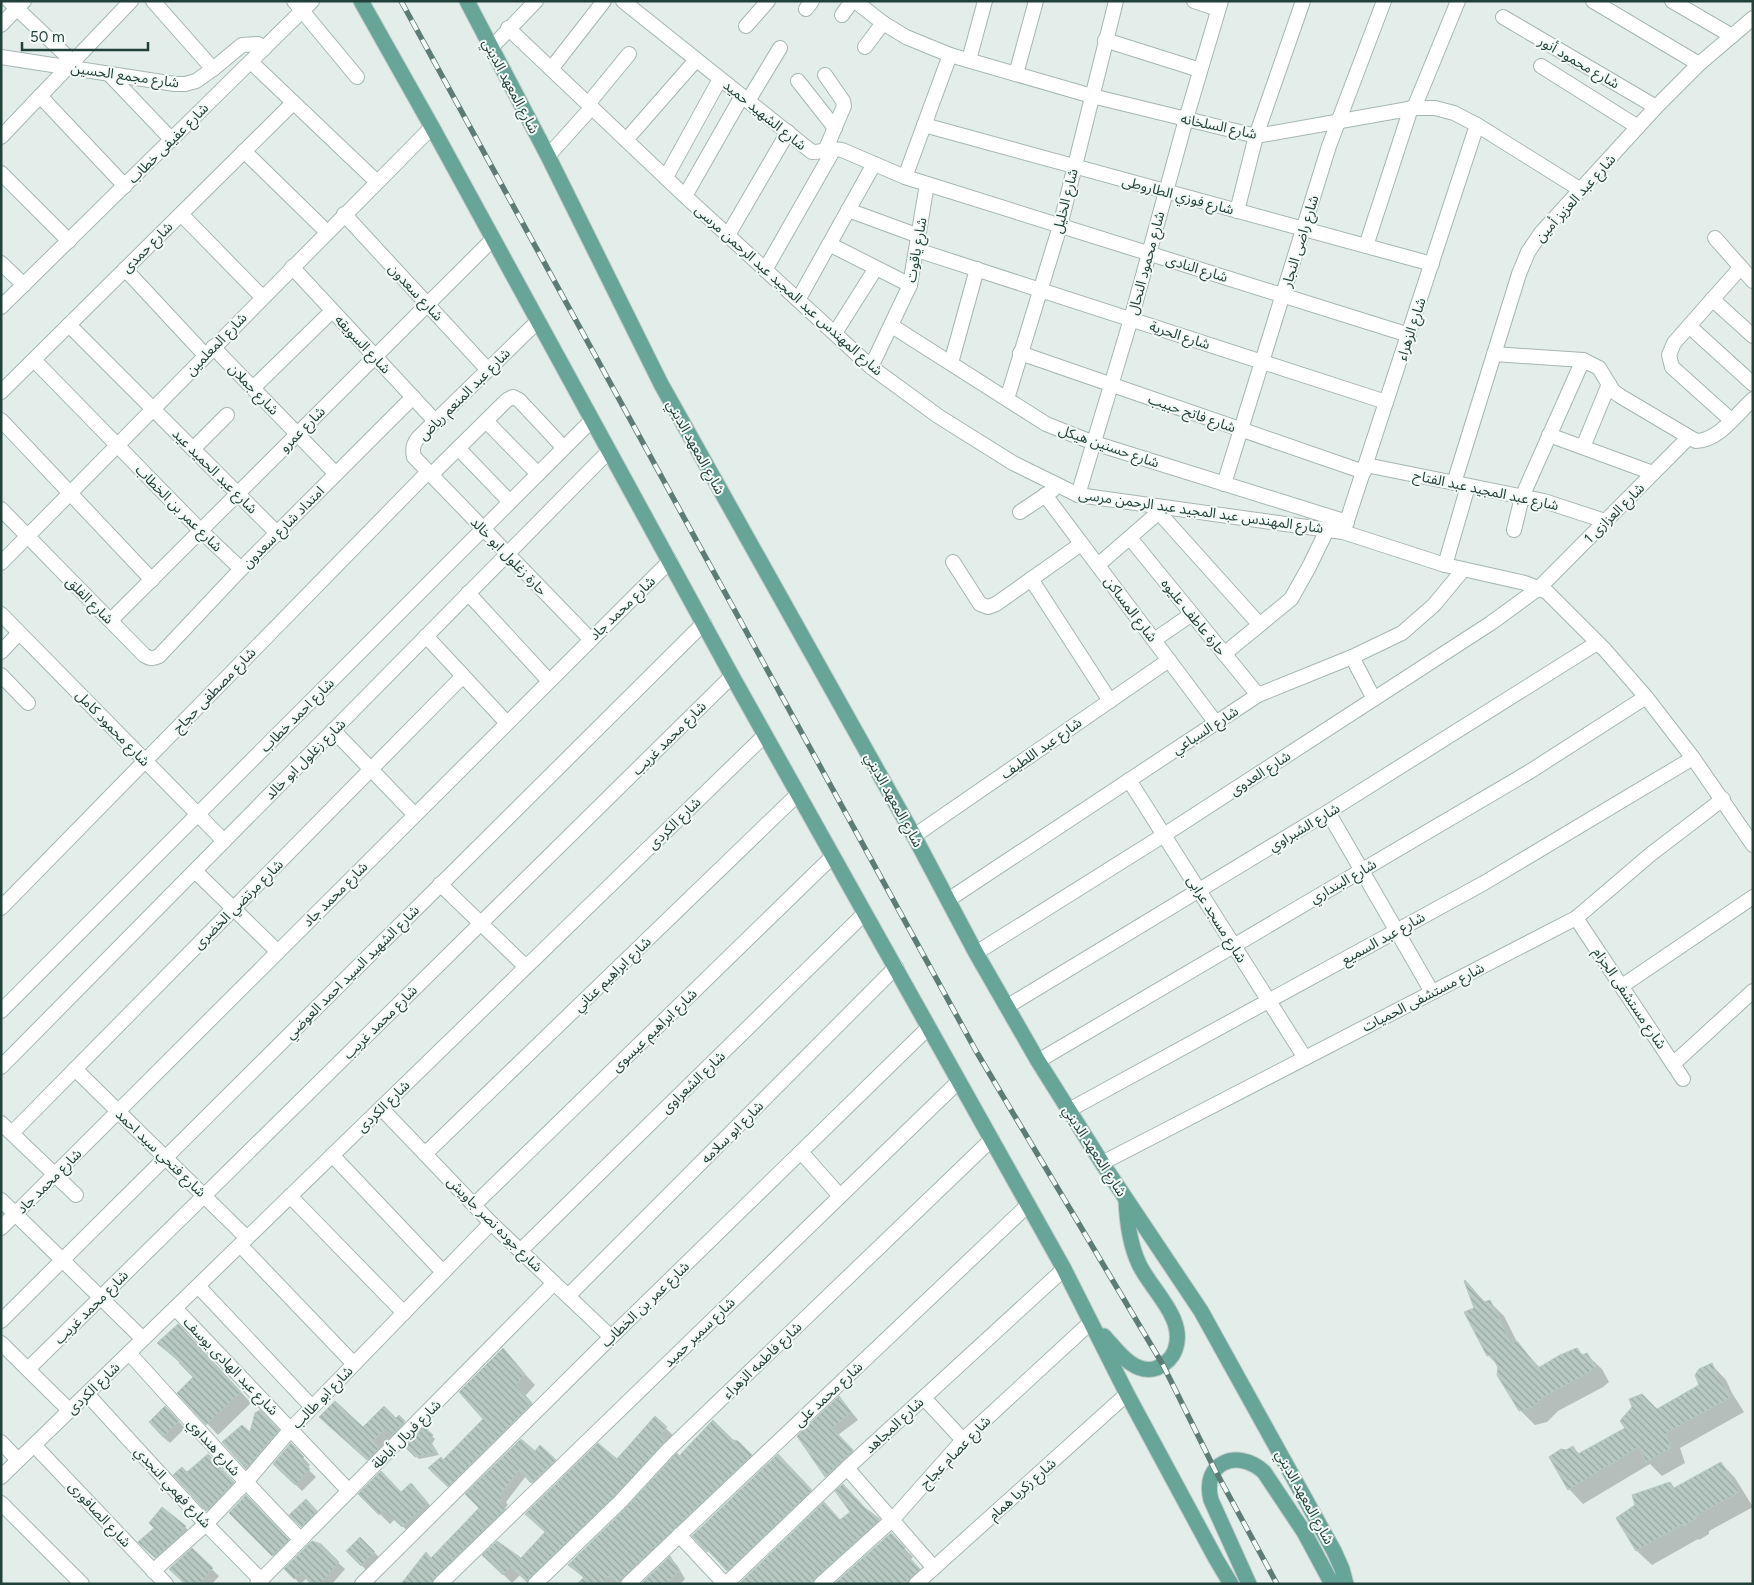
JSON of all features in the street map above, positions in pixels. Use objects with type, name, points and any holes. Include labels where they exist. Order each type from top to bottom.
[{"type":"main road","points":[[361,1],[432,127],[732,676],[1064,1269],[1127,1394],[1231,1584]]},
{"type":"main road","name":"شارع المعهد الديني","points":[[467,1],[548,156],[661,384],[914,836],[976,953],[1038,1061],[1102,1163],[1201,1312],[1334,1551],[1346,1584]]},
{"type":"main road","points":[[1091,1322],[1128,1362],[1140,1368],[1152,1369],[1163,1365],[1169,1361],[1177,1345],[1177,1327],[1139,1265],[1127,1220],[1125,1198]]},
{"type":"main road","points":[[1249,1584],[1211,1500],[1208,1489],[1209,1479],[1215,1470],[1224,1463],[1234,1459],[1251,1462],[1264,1472],[1304,1532],[1332,1584]]},
{"type":"street","points":[[1,137],[130,1]]},
{"type":"street","points":[[153,1],[213,70]]},
{"type":"street","points":[[491,48],[508,28],[536,1]]},
{"type":"street","points":[[551,69],[604,1]]},
{"type":"street","points":[[746,26],[768,1]]},
{"type":"street","points":[[842,15],[854,1]]},
{"type":"street","name":"شارع السلخانه","points":[[854,1],[883,23],[906,37],[950,55],[1092,96],[1256,136],[1412,108],[1434,108],[1454,114],[1478,125],[1582,190]]},
{"type":"street","points":[[968,60],[985,1]]},
{"type":"street","points":[[1016,74],[1036,1]]},
{"type":"street","name":"شارع الخليل","points":[[1007,399],[1060,226],[1116,1]]},
{"type":"street","points":[[1194,1],[1220,5]]},
{"type":"street","points":[[1237,211],[1256,136],[1303,1]]},
{"type":"street","name":"شارع راضى النجار","points":[[1224,484],[1329,146],[1384,1]]},
{"type":"street","points":[[1366,246],[1412,108],[1458,1]]},
{"type":"street","points":[[1593,1],[1699,64]]},
{"type":"street","points":[[1672,1],[1732,36]]},
{"type":"street","name":"شارع الشهيد حميد","points":[[630,3],[696,60],[812,152],[842,150],[905,177],[927,184]]},
{"type":"street","points":[[1,25],[17,4],[69,64]]},
{"type":"street","points":[[303,5],[357,77]]},
{"type":"street","name":"شارع عفيفى خطاب","points":[[1,307],[264,49],[303,5]]},
{"type":"street","name":"شارع محمود النحال","points":[[1078,496],[1131,319],[1186,119],[1220,5]]},
{"type":"street","name":"شارع محمود أنور","points":[[1503,17],[1656,107]]},
{"type":"street","name":"شارع عبد العزيز أمين","points":[[1454,483],[1519,274],[1528,252],[1541,233],[1656,107],[1699,64],[1753,18]]},
{"type":"street","points":[[865,47],[883,23]]},
{"type":"street","name":"شارع المهندس عبد المجيد عبد الرحمن مرسى","points":[[508,28],[666,178],[871,367],[946,421],[1013,462],[1078,496],[1157,510],[1327,530],[1345,527],[1445,565],[1539,588],[1556,600],[1646,697],[1693,758],[1753,845]]},
{"type":"street","points":[[1105,40],[1200,70]]},
{"type":"street","name":"شارع مجمع الحسين","points":[[1,57],[69,64],[109,74],[185,84],[196,81],[213,70],[242,45],[258,44],[264,49]]},
{"type":"street","points":[[686,196],[745,99],[780,48]]},
{"type":"street","points":[[548,156],[629,54]]},
{"type":"street","points":[[905,177],[950,55]]},
{"type":"street","points":[[626,140],[696,60]]},
{"type":"street","points":[[251,62],[376,181]]},
{"type":"street","points":[[1541,66],[1638,127]]},
{"type":"street","points":[[109,74],[172,140]]},
{"type":"street","points":[[765,270],[830,150],[835,128],[844,106],[825,75]]},
{"type":"street","points":[[666,178],[720,79]]},
{"type":"street","points":[[798,81],[835,128]]},
{"type":"street","points":[[40,96],[125,186]]},
{"type":"street","name":"شارع حمدى","points":[[1,392],[293,103]]},
{"type":"street","name":"شارع فوزي الطاروطى","points":[[924,125],[1432,264]]},
{"type":"street","name":"شارع الزهراء","points":[[1345,527],[1478,125]]},
{"type":"street","name":"شارع المعلمين","points":[[1,563],[376,181],[432,127]]},
{"type":"street","points":[[728,235],[788,132]]},
{"type":"street","points":[[244,151],[327,232]]},
{"type":"street","points":[[798,300],[874,164]]},
{"type":"street","points":[[1,173],[69,241]]},
{"type":"street","name":"شارع النادى","points":[[927,184],[1408,335]]},
{"type":"street","name":"شارع ياقوت","points":[[871,367],[910,286],[927,184]]},
{"type":"street","points":[[848,210],[919,236]]},
{"type":"street","points":[[181,214],[262,297]]},
{"type":"street","name":"شارع سعدون","points":[[344,214],[488,370]]},
{"type":"street","name":"شارع عمرو","points":[[111,620],[493,238]]},
{"type":"street","points":[[1715,238],[1753,281]]},
{"type":"street","points":[[829,244],[910,286]]},
{"type":"street","name":"شارع الحرية","points":[[917,250],[1386,402]]},
{"type":"street","points":[[1,263],[24,285]]},
{"type":"street","name":"شارع السويقه","points":[[292,267],[435,421]]},
{"type":"street","points":[[1731,420],[1672,367],[1669,355],[1674,343],[1741,267]]},
{"type":"street","points":[[835,333],[876,268]]},
{"type":"street","name":"شارع جملان","points":[[125,269],[209,351],[253,388],[336,474]]},
{"type":"street","points":[[951,363],[978,270]]},
{"type":"street","points":[[1712,299],[1753,336]]},
{"type":"street","points":[[253,388],[332,311]]},
{"type":"street","name":"شارع عبد المنعم رياض","points":[[429,473],[414,457],[414,443],[538,321]]},
{"type":"street","name":"شارع عبد الحميد عيد","points":[[69,325],[278,534]]},
{"type":"street","name":"شارع حسنين هيكل","points":[[892,326],[1046,424],[1094,443],[1224,484],[1345,527]]},
{"type":"street","points":[[1689,326],[1753,384]]},
{"type":"street","name":"شارع فاتح حبيب","points":[[1020,354],[1241,430],[1365,469]]},
{"type":"street","points":[[1494,354],[1583,360],[1600,368],[1613,391],[1688,438],[1696,441],[1705,441],[1714,437],[1753,399]]},
{"type":"street","name":"شارع عمر بن الخطاب","points":[[34,360],[200,530],[241,569]]},
{"type":"street","points":[[1514,530],[1522,497],[1583,360]]},
{"type":"street","points":[[1583,447],[1609,384]]},
{"type":"street","name":"امتداد شارع سعدون","points":[[155,658],[412,398]]},
{"type":"street","name":"شارع مصطفى حجاج","points":[[1,908],[429,473],[510,398],[516,398],[564,448]]},
{"type":"street","points":[[194,449],[227,415]]},
{"type":"street","points":[[1,420],[152,580]]},
{"type":"street","name":"شارع احمد خطاب","points":[[1,1010],[592,420]]},
{"type":"street","points":[[486,421],[538,474]]},
{"type":"street","points":[[1549,435],[1653,472]]},
{"type":"street","name":"شارع العزازى 1","points":[[1539,588],[1688,438]]},
{"type":"street","points":[[458,448],[510,502]]},
{"type":"street","name":"شارع زغلول ابو خالد","points":[[1,1067],[609,451]]},
{"type":"street","name":"شارع عبد المجيد عبد الفتاح","points":[[1365,469],[1454,483],[1522,497],[1561,506],[1606,522]]},
{"type":"street","name":"حارة زغلول ابو خالد","points":[[429,473],[590,639]]},
{"type":"street","points":[[1020,512],[1059,486]]},
{"type":"street","points":[[1445,565],[1468,486]]},
{"type":"street","name":"شارع المساكن","points":[[1045,495],[1216,723]]},
{"type":"street","name":"شارع الفلق","points":[[1,509],[144,655],[148,658],[155,658]]},
{"type":"street","points":[[1098,565],[1130,538],[1157,510],[1260,624]]},
{"type":"street","points":[[1224,654],[1291,599],[1327,530]]},
{"type":"street","name":"حارة عاطف عليوه","points":[[1130,538],[1258,695]]},
{"type":"street","points":[[954,562],[980,604],[988,607],[996,604],[1081,544]]},
{"type":"street","name":"شارع محمد جاد","points":[[1,1228],[506,722],[670,561]]},
{"type":"street","name":"شارع السباعي","points":[[948,900],[1258,695],[1352,657],[1402,633],[1434,604],[1463,570]]},
{"type":"street","points":[[1031,579],[1110,701]]},
{"type":"street","name":"شارع العدوى","points":[[976,953],[1164,835],[1374,699],[1491,623],[1539,588]]},
{"type":"street","points":[[468,593],[549,681]]},
{"type":"street","name":"شارع محمود كامل","points":[[1,614],[224,841]]},
{"type":"street","points":[[1154,640],[1192,614]]},
{"type":"street","name":"شارع الشهيد السيد احمد العوضي","points":[[1,1321],[704,623]]},
{"type":"street","points":[[1,652],[19,632]]},
{"type":"street","points":[[426,636],[506,722]]},
{"type":"street","name":"شارع الشبراوي","points":[[1008,1006],[1328,812],[1597,643]]},
{"type":"street","points":[[1352,657],[1374,699]]},
{"type":"street","name":"شارع عبد اللطيف","points":[[914,836],[1169,660]]},
{"type":"street","points":[[1,675],[28,702]]},
{"type":"street","name":"شارع مرتضي الخضرى","points":[[12,1133],[463,676]]},
{"type":"street","name":"شارع محمد غريب","points":[[28,1369],[732,676]]},
{"type":"street","name":"شارع البنداري","points":[[1038,1061],[1529,772],[1646,697]]},
{"type":"street","points":[[333,730],[415,815]]},
{"type":"street","name":"شارع الكردى","points":[[1,1477],[765,734]]},
{"type":"street","name":"شارع عبد السميع","points":[[1069,1110],[1484,883],[1693,758]]},
{"type":"street","name":"شارع مسجد عرابى","points":[[1129,780],[1305,1058]]},
{"type":"street","name":"شارع ابراهيم عناني","points":[[425,1154],[798,794]]},
{"type":"street","name":"شارع مستشفى الحميات","points":[[1102,1163],[1576,918],[1652,854],[1722,800]]},
{"type":"street","points":[[1328,812],[1432,992]]},
{"type":"street","name":"شارع ابراهيم عيسوى","points":[[474,1204],[833,856]]},
{"type":"street","points":[[195,871],[278,952]]},
{"type":"street","points":[[440,884],[526,967]]},
{"type":"street","points":[[1622,986],[1753,897]]},
{"type":"street","name":"شارع الشعراوى","points":[[520,1251],[865,913]]},
{"type":"street","name":"شارع مستشفى الجزام","points":[[1576,918],[1683,1079]]},
{"type":"street","name":"شارع ابو سلامه","points":[[568,1296],[896,967]]},
{"type":"street","points":[[1673,1064],[1753,991]]},
{"type":"street","name":"شارع عمر بن الخطاب","points":[[362,1584],[929,1027]]},
{"type":"street","name":"شارع فتحي سيد احمد","points":[[75,1069],[204,1196],[354,1364]]},
{"type":"street","name":"شارع سمير حميد","points":[[440,1584],[960,1081]]},
{"type":"street","name":"شارع جوده نصر جاويش","points":[[381,1108],[520,1251],[612,1337]]},
{"type":"street","points":[[1,1123],[76,1195]]},
{"type":"street","name":"شارع فاطمه الزهراء","points":[[536,1584],[620,1502],[668,1450],[992,1139]]},
{"type":"street","points":[[801,1152],[840,1196]]},
{"type":"street","points":[[332,1155],[443,1272]]},
{"type":"street","points":[[290,1196],[404,1313]]},
{"type":"street","points":[[1,1200],[143,1339]]},
{"type":"street","name":"شارع محمد على","points":[[628,1584],[1028,1205]]},
{"type":"street","name":"شارع ابو طالب","points":[[153,1571],[206,1524],[246,1482],[291,1429],[491,1222]]},
{"type":"street","name":"شارع المجاهد","points":[[725,1584],[847,1468],[1064,1269]]},
{"type":"street","name":"شارع فريال أباظة","points":[[259,1582],[554,1283]]},
{"type":"street","points":[[198,1286],[312,1407]]},
{"type":"street","name":"شارع عبد الهادى يوسف","points":[[175,1308],[349,1491]]},
{"type":"street","name":"شارع عصام عجاج","points":[[821,1584],[893,1519],[963,1440],[1091,1322]]},
{"type":"street","points":[[1,1343],[70,1410]]},
{"type":"street","name":"شارع هنداوي","points":[[129,1353],[301,1540]]},
{"type":"street","name":"شارع فهمي النجدي","points":[[87,1394],[259,1582]]},
{"type":"street","name":"شارع زكريا همام","points":[[916,1584],[1127,1394]]},
{"type":"street","points":[[924,1398],[963,1440]]},
{"type":"street","points":[[1,1442],[18,1460]]},
{"type":"street","name":"شارع الصافورى","points":[[34,1445],[166,1584]]},
{"type":"street","points":[[847,1468],[934,1568]]},
{"type":"street","points":[[1,1504],[82,1584]]},
{"type":"street","points":[[679,1535],[725,1584]]},
{"type":"building","points":[[1465,1280],[1484,1302],[1490,1300],[1511,1343],[1517,1341],[1538,1368],[1560,1355],[1577,1348],[1582,1355],[1587,1353],[1596,1367],[1543,1397],[1532,1408],[1519,1411],[1497,1375],[1498,1367],[1491,1355],[1487,1356],[1464,1312],[1474,1308]]},
{"type":"building","points":[[178,1324],[241,1392],[206,1425],[177,1393],[193,1377],[180,1362],[157,1343]]},
{"type":"building","points":[[503,1348],[525,1374],[516,1385],[532,1403],[448,1487],[428,1468],[441,1457],[443,1460],[483,1419],[459,1392]]},
{"type":"building","points":[[1712,1363],[1718,1377],[1731,1397],[1666,1433],[1671,1448],[1646,1462],[1639,1447],[1568,1490],[1549,1457],[1561,1449],[1566,1450],[1573,1446],[1578,1454],[1625,1428],[1620,1421],[1632,1407],[1629,1399],[1642,1394],[1657,1409],[1699,1385],[1695,1375],[1699,1369]]},
{"type":"building","points":[[839,1396],[851,1412],[832,1428],[853,1450],[825,1477],[797,1436]]},
{"type":"building","points":[[335,1401],[363,1427],[384,1406],[396,1418],[399,1415],[405,1421],[392,1435],[385,1429],[373,1441],[379,1448],[367,1460],[319,1417]]},
{"type":"building","points":[[165,1406],[179,1421],[163,1437],[149,1422]]},
{"type":"building","points":[[260,1410],[279,1430],[246,1469],[222,1442],[242,1425],[250,1432],[255,1413]]},
{"type":"building","points":[[655,1416],[667,1427],[660,1435],[665,1441],[614,1496],[527,1582],[511,1567],[503,1575],[482,1555],[497,1541],[521,1558],[545,1532],[525,1514],[598,1443],[617,1459]]},
{"type":"building","points":[[713,1420],[733,1440],[738,1441],[752,1455],[622,1578],[619,1584],[616,1584],[609,1576],[602,1584],[577,1584],[584,1577],[568,1565],[626,1508],[677,1453],[679,1456]]},
{"type":"building","points":[[424,1427],[433,1435],[429,1440],[437,1452],[415,1457],[405,1447]]},
{"type":"building","points":[[521,1439],[535,1451],[540,1445],[556,1460],[531,1483],[519,1470],[500,1495],[502,1498],[500,1501],[505,1509],[434,1578],[431,1584],[401,1584],[426,1552],[431,1558],[479,1508],[465,1494]]},
{"type":"building","points":[[291,1443],[304,1457],[301,1460],[310,1469],[295,1485],[273,1464]]},
{"type":"building","points":[[208,1454],[234,1482],[206,1511],[173,1475],[182,1467],[187,1472]]},
{"type":"building","points":[[778,1454],[812,1490],[727,1571],[692,1536]]},
{"type":"building","points":[[1721,1462],[1739,1492],[1695,1516],[1696,1519],[1684,1526],[1683,1524],[1636,1551],[1616,1518],[1635,1505],[1632,1495],[1670,1482],[1674,1488]]},
{"type":"building","points":[[381,1471],[401,1492],[411,1483],[428,1503],[402,1527],[384,1510],[379,1515],[358,1494]]},
{"type":"building","points":[[843,1484],[865,1508],[880,1519],[815,1578],[812,1584],[739,1584],[824,1502],[840,1520],[850,1512],[835,1491]]},
{"type":"building","points":[[246,1495],[289,1540],[272,1556],[229,1513]]},
{"type":"building","points":[[306,1499],[317,1511],[301,1527],[289,1515]]},
{"type":"building","points":[[162,1507],[186,1526],[180,1536],[155,1558],[138,1542],[154,1528],[149,1523]]},
{"type":"building","points":[[891,1533],[905,1548],[903,1551],[920,1569],[910,1578],[903,1584],[834,1584]]},
{"type":"building","points":[[360,1537],[375,1552],[361,1566],[346,1551]]},
{"type":"building","points":[[312,1541],[321,1544],[339,1562],[320,1584],[311,1584],[302,1574],[301,1576],[299,1574],[294,1579],[284,1569]]},
{"type":"building","points":[[192,1548],[213,1568],[199,1584],[185,1584],[169,1569]]},
{"type":"building","points":[[670,1556],[679,1571],[666,1584],[646,1584],[643,1582]]},
{"type":"railway","points":[[401,1],[976,1051],[1163,1365],[1215,1470],[1277,1584]]}]
